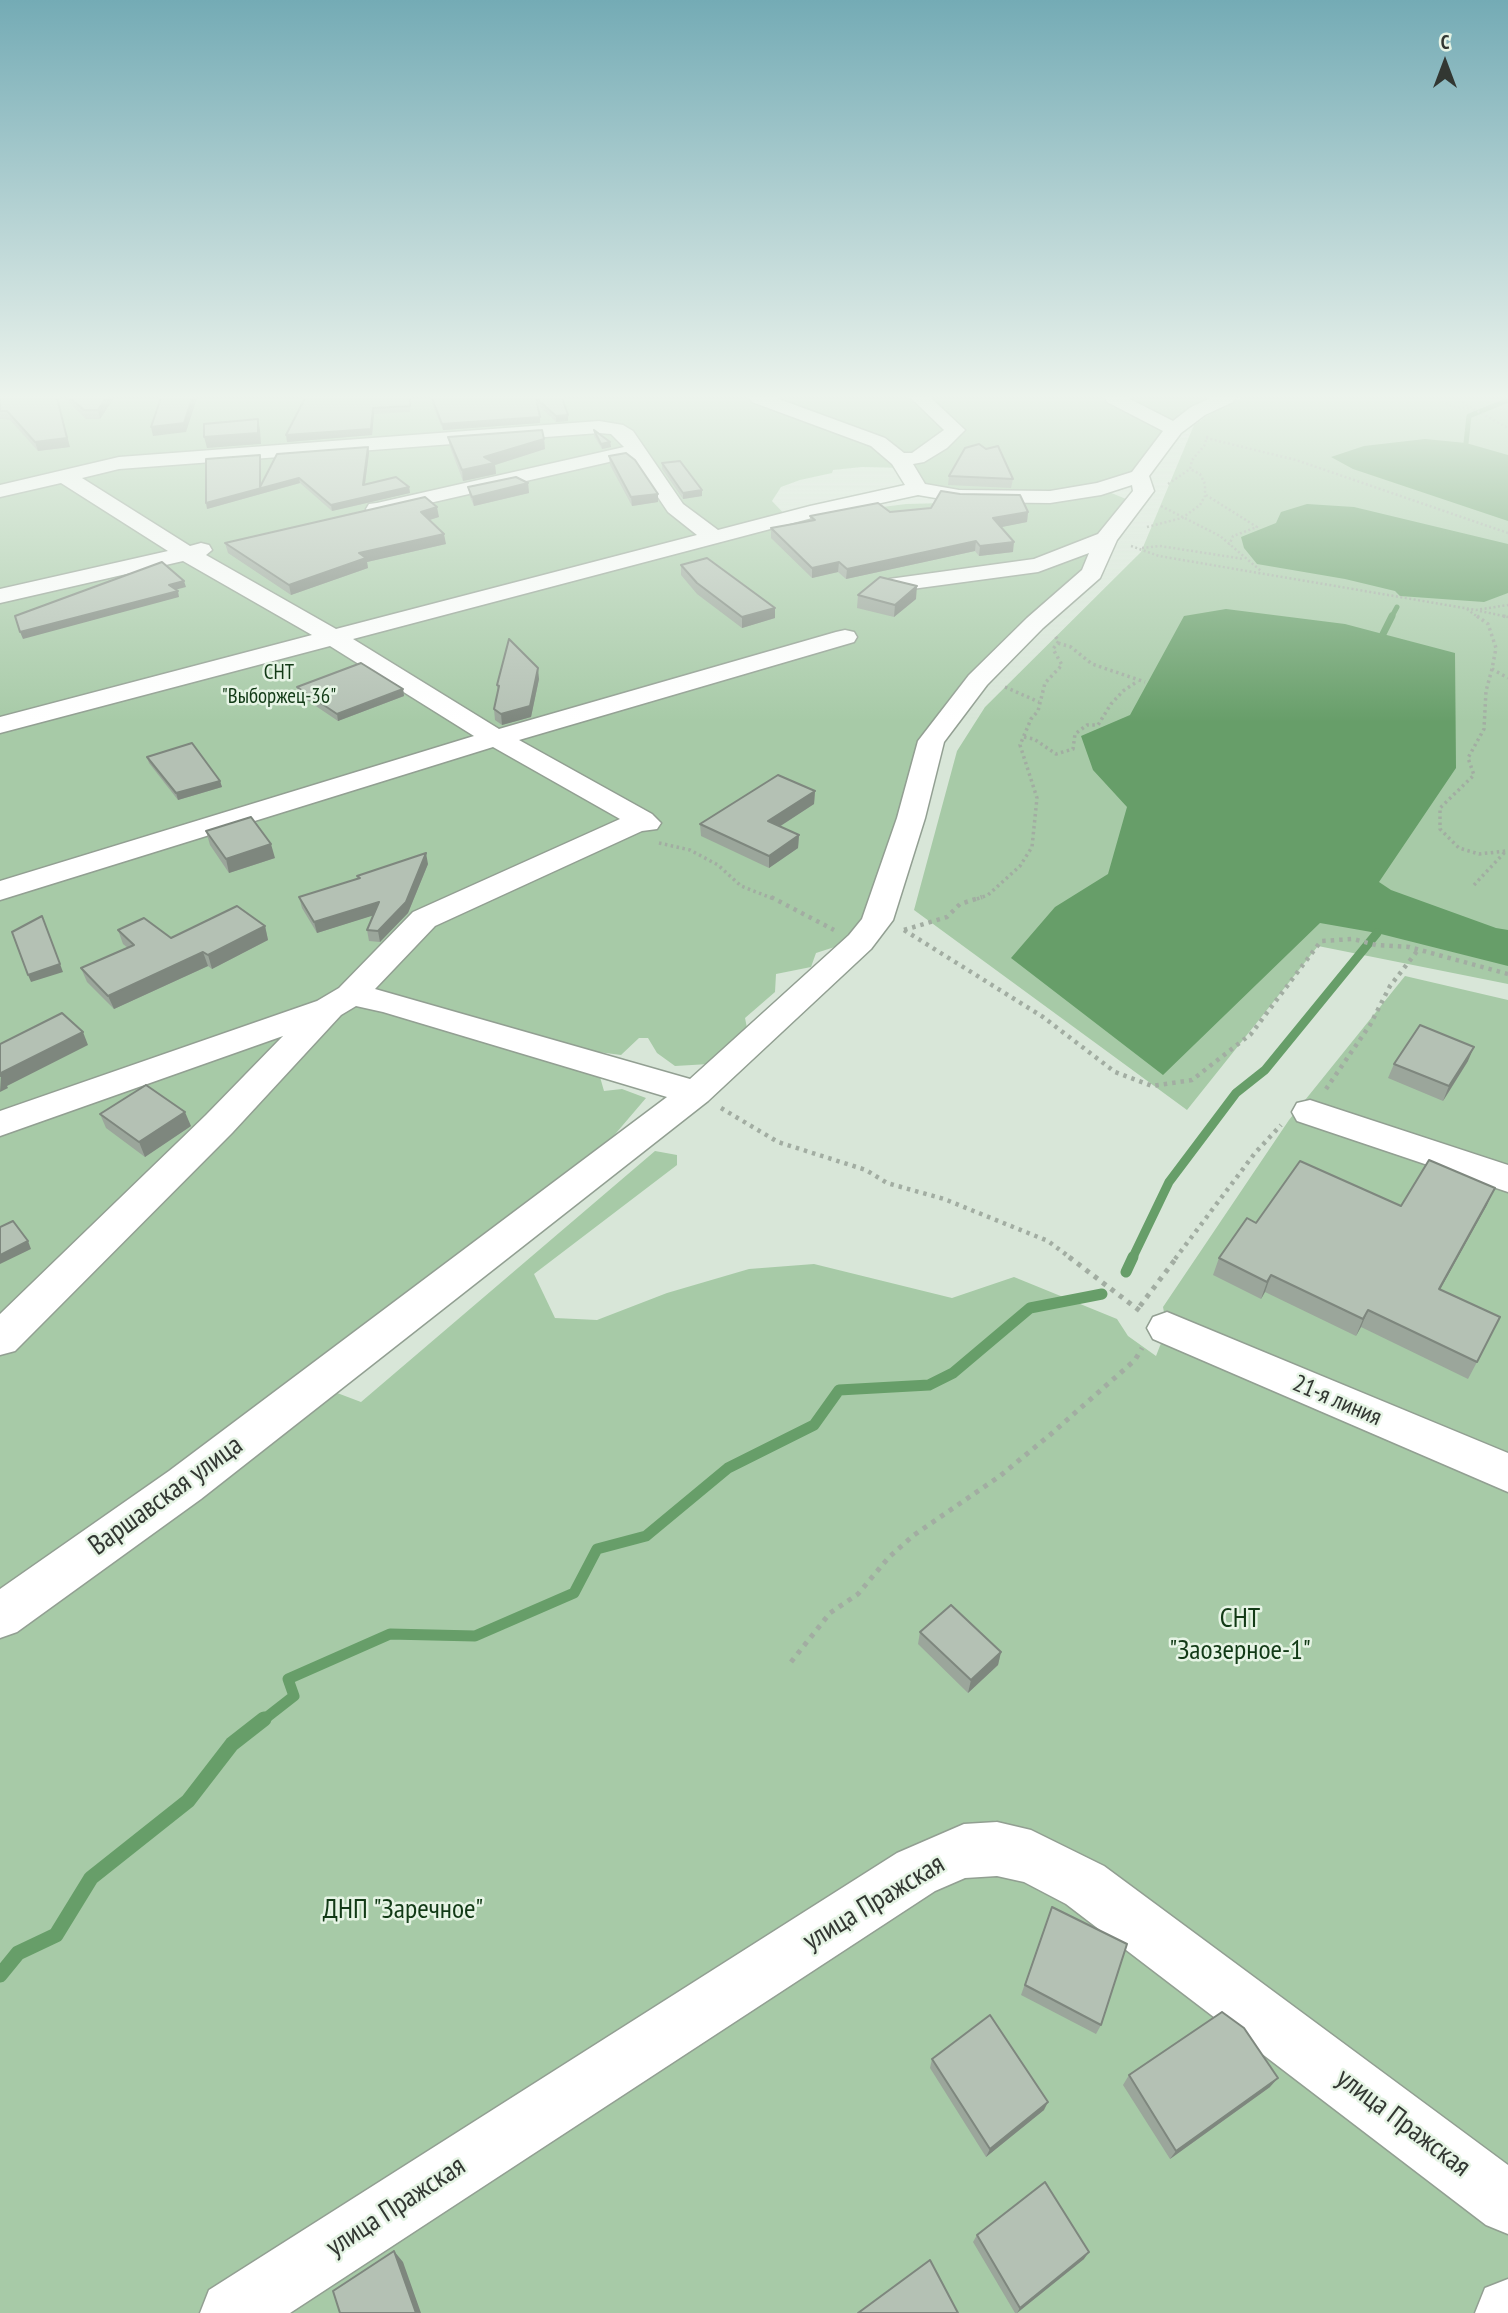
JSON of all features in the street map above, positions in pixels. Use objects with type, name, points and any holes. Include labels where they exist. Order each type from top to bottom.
[{"type":"street","points":[[111,506],[639,823]]},
{"type":"street","points":[[363,512],[390,506]]},
{"type":"street","points":[[674,506],[714,537]]},
{"type":"street","points":[[0,725],[714,537],[846,506]]},
{"type":"street","points":[[880,931],[931,741],[978,680],[1035,623],[1092,573],[1106,539],[1134,506]]},
{"type":"street","points":[[897,584],[1038,565],[1106,539]]},
{"type":"street","points":[[0,596],[227,544]]},
{"type":"street","points":[[0,891],[496,738],[845,637]]},
{"type":"street","points":[[0,1339],[424,919],[639,823]]},
{"type":"street","name":"Варшавская улица","points":[[0,1616],[185,1485],[696,1093],[880,931]]},
{"type":"street","points":[[0,1124],[340,1002],[387,1002],[696,1093]]},
{"type":"street","points":[[1310,1112],[1508,1179]]},
{"type":"street","name":"21-я линия","points":[[1148,1326],[1508,1473]]},
{"type":"street","name":"улица Пражская","points":[[232,2313],[916,1872],[964,1852],[997,1849],[1031,1857],[1085,1885],[1508,2203]]},
{"type":"path","points":[[1156,506],[1213,532],[1244,560],[1265,574]]},
{"type":"path","points":[[1161,506],[1182,517]]},
{"type":"path","points":[[1182,517],[1199,506]]},
{"type":"path","points":[[1219,506],[1257,527],[1233,536],[1228,545]]},
{"type":"path","points":[[1429,506],[1508,533]]},
{"type":"path","points":[[1106,539],[1141,548],[1159,556],[1508,617]]},
{"type":"path","points":[[1141,548],[1160,546],[1244,560]]},
{"type":"path","points":[[1476,610],[1508,605]]},
{"type":"path","points":[[1466,608],[1488,624],[1496,648],[1486,691],[1484,729],[1468,758],[1474,775],[1440,808],[1440,829],[1459,848],[1479,854],[1507,850]]},
{"type":"path","points":[[1051,630],[1058,643]]},
{"type":"path","points":[[880,931],[947,917],[960,904],[988,895],[1020,866],[1032,847],[1037,798],[1020,745],[1031,719],[1038,711],[1045,683],[1062,665],[1053,649],[1058,643]]},
{"type":"path","points":[[1058,643],[1071,647],[1093,664],[1144,682]]},
{"type":"path","points":[[1492,669],[1508,678]]},
{"type":"path","points":[[1024,737],[1034,738],[1056,754],[1073,748],[1075,734],[1087,725],[1096,727],[1122,691],[1138,681]]},
{"type":"path","points":[[998,682],[1012,692],[1040,702]]},
{"type":"path","points":[[639,823],[657,843],[690,850],[718,865],[741,886],[880,931],[1043,1017],[1115,1072],[1152,1086],[1192,1080],[1251,1034],[1321,941],[1353,939],[1418,950],[1508,974]]},
{"type":"path","points":[[1474,885],[1507,850]]},
{"type":"path","points":[[791,1662],[830,1613],[858,1594],[889,1557],[914,1535],[1000,1476],[1135,1360],[1148,1326],[1255,1153],[1286,1119],[1310,1112],[1370,1025],[1391,986],[1418,950]]},
{"type":"path","points":[[696,1093],[778,1142],[866,1170],[887,1183],[944,1199],[1048,1241],[1148,1326]]},
{"type":"green space","name":"СНТ \"Выборжец-36\"","points":[[0,506],[777,506],[793,523],[827,514],[891,506],[1134,506],[1100,558],[931,741],[879,913],[844,944],[816,953],[811,967],[776,974],[775,992],[745,1018],[748,1033],[709,1064],[675,1066],[657,1053],[648,1038],[639,1038],[621,1055],[575,1049],[600,1077],[604,1091],[622,1089],[646,1098],[611,1139],[551,1193],[0,1598]]},
{"type":"green space","points":[[1160,506],[1508,506],[1508,984],[1318,946],[1187,1110],[914,910],[957,751],[985,707],[1141,552]]},
{"type":"green space","name":"ДНП \"Заречное\"","points":[[1405,976],[1508,1000],[1508,2313],[0,2313],[0,1613],[316,1385],[361,1402],[655,1151],[677,1155],[677,1165],[534,1274],[555,1318],[597,1320],[667,1293],[749,1269],[814,1264],[952,1298],[1014,1277],[1117,1319],[1128,1336],[1156,1356],[1167,1328],[1163,1307],[1289,1120]]},
{"type":"shaded area","points":[[1301,506],[1354,507],[1508,544],[1508,593],[1484,602],[1400,596],[1395,591],[1345,579],[1257,564],[1244,548],[1241,537],[1276,523],[1281,512]]},
{"type":"shaded area","points":[[1463,506],[1508,506],[1508,521]]},
{"type":"shaded area","points":[[1226,609],[1345,624],[1455,653],[1456,768],[1379,882],[1391,890],[1508,930],[1508,966],[1377,933],[1320,923],[1163,1075],[1011,958],[1055,907],[1108,874],[1127,807],[1093,770],[1081,736],[1130,715],[1184,616]]},
{"type":"building","points":[[386,506],[436,506],[421,512],[444,534],[359,553],[366,558],[289,585],[225,543]]},
{"type":"building","points":[[863,506],[882,506],[890,512],[931,508],[1025,506],[1028,512],[993,518],[1014,542],[980,546],[976,541],[847,569],[839,562],[812,568],[771,528],[815,520],[810,516]]},
{"type":"building","points":[[707,558],[775,608],[742,617],[697,583],[681,565]]},
{"type":"building","points":[[162,562],[184,581],[169,585],[178,591],[20,632],[15,616]]},
{"type":"building","points":[[880,577],[917,586],[895,605],[858,595]]},
{"type":"building","points":[[509,639],[538,668],[530,706],[501,714],[494,709]]},
{"type":"building","points":[[361,663],[403,689],[337,714],[297,687]]},
{"type":"building","points":[[192,743],[220,781],[176,793],[147,757]]},
{"type":"building","points":[[778,775],[815,791],[768,821],[799,835],[769,856],[700,824]]},
{"type":"building","points":[[251,817],[271,844],[226,859],[206,831]]},
{"type":"building","points":[[426,853],[406,902],[378,931],[367,930],[379,902],[314,922],[299,897],[360,878],[357,876]]},
{"type":"building","points":[[237,906],[265,926],[208,955],[203,952],[108,996],[81,968],[134,945],[118,930],[144,918],[171,938]]},
{"type":"building","points":[[42,916],[60,964],[28,975],[12,932]]},
{"type":"building","points":[[62,1013],[83,1032],[1,1073],[0,1076],[0,1044]]},
{"type":"building","points":[[1420,1025],[1474,1047],[1449,1086],[1394,1064]]},
{"type":"building","points":[[146,1085],[185,1112],[139,1142],[100,1114]]},
{"type":"building","points":[[1429,1160],[1495,1188],[1439,1289],[1500,1317],[1477,1362],[1368,1310],[1363,1319],[1271,1275],[1267,1282],[1219,1258],[1247,1218],[1256,1223],[1300,1161],[1401,1206]]},
{"type":"building","points":[[13,1221],[28,1241],[0,1255],[0,1227]]},
{"type":"building","points":[[951,1605],[1001,1652],[971,1680],[920,1632]]},
{"type":"building","points":[[1052,1907],[1127,1944],[1101,2025],[1025,1985]]},
{"type":"building","points":[[1222,2012],[1244,2028],[1278,2078],[1176,2151],[1129,2075]]},
{"type":"building","points":[[990,2015],[1048,2102],[990,2149],[932,2059]]},
{"type":"building","points":[[1045,2182],[1089,2252],[1020,2308],[977,2235]]},
{"type":"building","points":[[394,2251],[416,2313],[340,2313],[333,2291]]},
{"type":"building","points":[[930,2260],[958,2313],[858,2313]]},
{"type":"waterway","points":[[1391,618],[1397,607]]},
{"type":"waterway","points":[[1383,634],[1391,618]]},
{"type":"waterway","points":[[1132,1259],[1169,1182],[1236,1093],[1265,1070],[1377,933]]},
{"type":"waterway","points":[[1126,1272],[1133,1257]]},
{"type":"waterway","points":[[262,1721],[294,1696],[288,1679],[390,1634],[475,1636],[574,1593],[597,1549],[646,1536],[728,1468],[814,1425],[839,1390],[929,1385],[953,1373],[1030,1308],[1102,1294]]},
{"type":"waterway","points":[[0,1975],[18,1953],[56,1935],[91,1878],[188,1801],[232,1744],[264,1719]]},
{"type":"park label","name":"СНТ \"Заозерное-1\"","points":[[1240,1635]]}]
